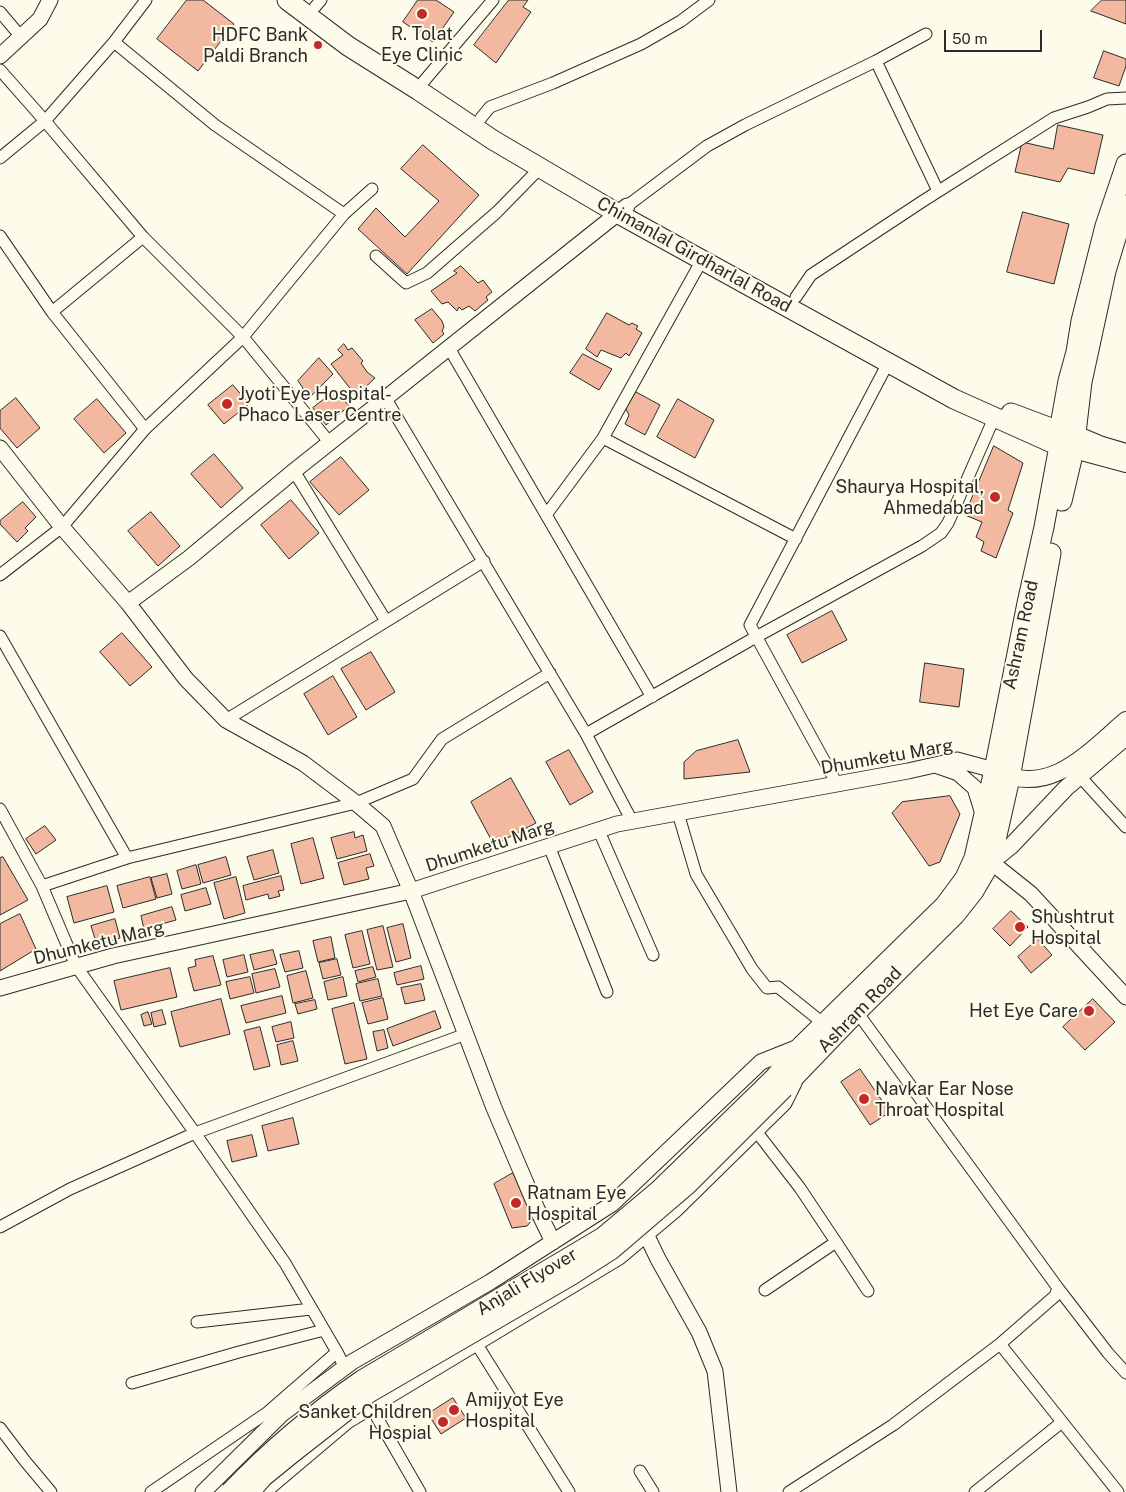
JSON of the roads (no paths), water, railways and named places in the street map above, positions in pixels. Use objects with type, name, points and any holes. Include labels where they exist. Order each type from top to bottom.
[{"type":"main road","name":"Chimanlal Girdharlal Road","points":[[287,0],[348,46],[540,168],[796,298],[959,390],[1067,440],[1126,464]]},
{"type":"main road","name":"Chimanlal Girdharlal Road","points":[[314,2],[354,37],[702,260],[954,400],[994,418],[1067,440],[1102,445],[1126,452]]},
{"type":"main road","name":"Ashram Road","points":[[1067,440],[1063,407],[1081,321],[1105,226],[1126,164]]},
{"type":"main road","name":"Ashram Road","points":[[798,1075],[857,1012],[955,915],[974,891],[983,860],[1002,774],[1067,440],[1082,382],[1106,271],[1126,205]]},
{"type":"main road","points":[[983,860],[1011,846],[1075,771],[1126,720]]},
{"type":"main road","points":[[1002,774],[1027,781],[1075,771],[1126,737]]},
{"type":"main road","name":"Ashram Road","points":[[802,1045],[945,905],[965,878],[983,860],[984,817],[1002,774]]},
{"type":"main road","name":"Anjali Flyover","points":[[250,1492],[263,1477],[283,1460],[369,1393],[572,1275],[611,1250],[687,1185],[780,1082],[802,1045]]},
{"type":"main road","name":"Anjali Flyover","points":[[230,1492],[280,1442],[362,1380],[603,1237],[659,1190],[780,1082],[798,1075]]},
{"type":"street","points":[[0,56],[40,19],[50,0]]},
{"type":"street","points":[[0,158],[45,121],[114,42],[146,0]]},
{"type":"street","points":[[424,81],[493,0]]},
{"type":"street","points":[[481,118],[490,107],[553,83],[642,44],[681,21],[709,0]]},
{"type":"street","points":[[0,12],[22,37]]},
{"type":"street","points":[[128,604],[622,210],[707,146],[926,34]]},
{"type":"street","points":[[114,42],[215,125],[344,214]]},
{"type":"street","points":[[876,61],[938,191]]},
{"type":"street","points":[[0,70],[143,237],[243,337],[330,443]]},
{"type":"street","points":[[796,298],[811,275],[938,191],[1054,118],[1107,99],[1126,98]]},
{"type":"street","points":[[376,256],[406,282],[427,273],[497,212],[540,168]]},
{"type":"street","points":[[0,575],[62,527],[145,429],[243,337],[344,214],[372,189]]},
{"type":"street","points":[[0,236],[52,312],[145,429]]},
{"type":"street","points":[[52,312],[143,237]]},
{"type":"street","points":[[546,515],[603,438],[702,260]]},
{"type":"street","points":[[449,348],[652,697]]},
{"type":"street","points":[[837,784],[750,625],[888,363]]},
{"type":"street","points":[[386,399],[586,734],[632,821]]},
{"type":"street","points":[[586,734],[756,637],[895,562],[941,533],[948,523],[994,418]]},
{"type":"street","points":[[603,438],[796,539]]},
{"type":"street","points":[[0,448],[62,527],[128,604],[186,679],[226,720],[303,763],[383,826],[411,891],[498,1117],[536,1208],[553,1242]]},
{"type":"street","points":[[294,471],[386,621]]},
{"type":"street","points":[[226,720],[484,561]]},
{"type":"street","points":[[0,636],[127,858]]},
{"type":"street","points":[[42,886],[127,858],[356,803],[413,780],[442,739],[550,673]]},
{"type":"street","name":"Dhumketu Marg","points":[[0,988],[113,956],[411,891],[617,824],[957,760],[1002,774]]},
{"type":"street","points":[[935,765],[958,773],[974,788],[984,817]]},
{"type":"street","points":[[1075,771],[1126,827]]},
{"type":"street","points":[[0,809],[42,886],[76,966],[285,1263],[345,1368],[371,1407],[420,1492]]},
{"type":"street","points":[[678,813],[696,874],[752,969],[767,988],[778,988],[824,1024]]},
{"type":"street","points":[[598,830],[653,955]]},
{"type":"street","points":[[549,846],[608,992]]},
{"type":"street","points":[[983,860],[1031,894],[1126,997]]},
{"type":"street","points":[[857,1012],[1058,1288],[1108,1353],[1126,1373]]},
{"type":"street","points":[[0,1227],[70,1189],[195,1133],[466,1034]]},
{"type":"street","points":[[203,1492],[282,1414],[352,1362],[490,1282],[612,1204],[761,1062],[802,1045]]},
{"type":"street","points":[[268,1490],[347,1421],[619,1257],[676,1209],[784,1103],[798,1075]]},
{"type":"street","points":[[756,1131],[800,1188],[868,1291]]},
{"type":"street","points":[[646,1234],[699,1332],[715,1371],[729,1492]]},
{"type":"street","points":[[765,1290],[836,1242]]},
{"type":"street","points":[[789,1492],[893,1425],[1000,1344],[1055,1296],[1058,1288]]},
{"type":"street","points":[[197,1322],[311,1309]]},
{"type":"street","points":[[132,1383],[324,1330]]},
{"type":"street","points":[[476,1344],[569,1492]]},
{"type":"street","points":[[1000,1344],[1118,1492]]},
{"type":"street","points":[[151,1492],[268,1412],[337,1352]]},
{"type":"street","points":[[975,1492],[1062,1422]]},
{"type":"street","points":[[0,1428],[51,1492]]},
{"type":"street","points":[[640,1471],[653,1492]]},
{"type":"place","name":"R. Tolat Eye Clinic","points":[[422,14]]},
{"type":"place","name":"HDFC Bank Paldi Branch","points":[[318,45]]},
{"type":"place","name":"Jyoti Eye Hospital- Phaco Laser Centre","points":[[227,404]]},
{"type":"place","name":"Shaurya Hospital, Ahmedabad","points":[[995,497]]},
{"type":"place","name":"Shushtrut Hospital","points":[[1020,927]]},
{"type":"place","name":"Het Eye Care","points":[[1089,1011]]},
{"type":"place","name":"Navkar Ear Nose Throat Hospital","points":[[864,1099]]},
{"type":"place","name":"Ratnam Eye Hospital","points":[[516,1203]]},
{"type":"place","name":"Amijyot Eye Hospital","points":[[454,1410]]},
{"type":"place","name":"Sanket Children Hospial","points":[[443,1422]]}]
